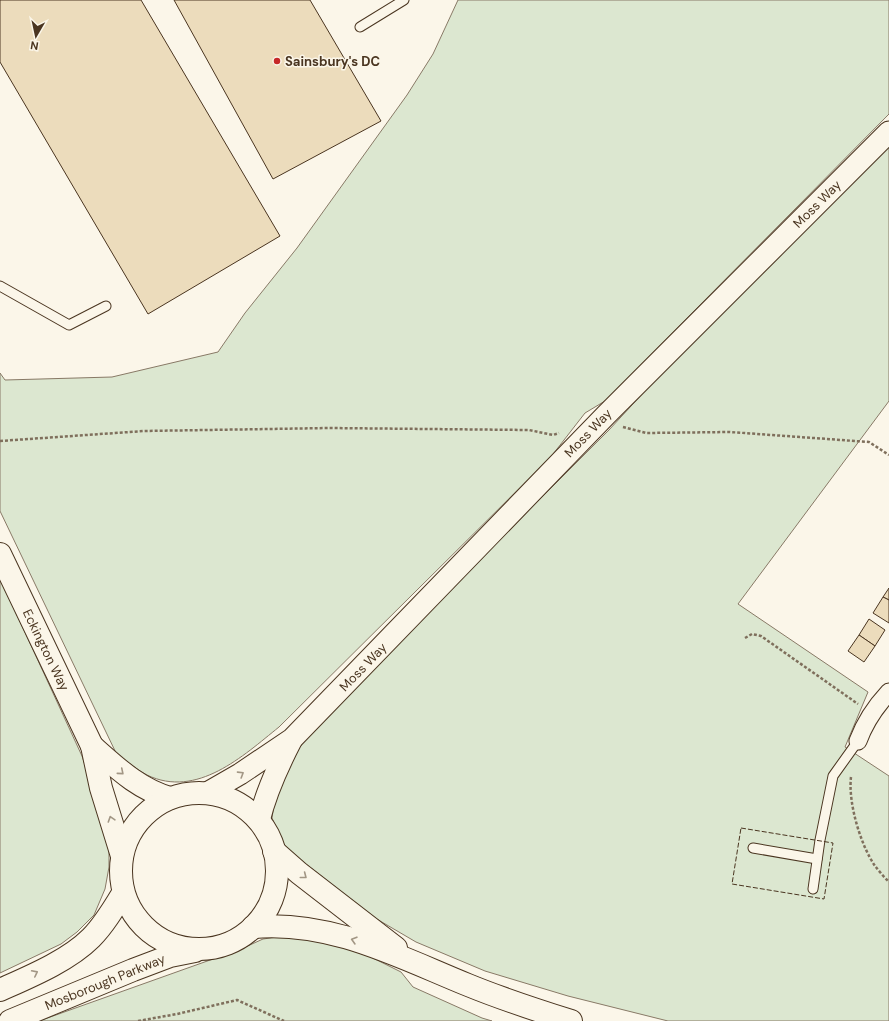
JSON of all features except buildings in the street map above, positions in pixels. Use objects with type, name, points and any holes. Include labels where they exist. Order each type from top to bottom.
[{"type":"main road","name":"Eckington Way","points":[[0,554],[92,746],[101,788],[122,856]]},
{"type":"main road","name":"Eckington Way","points":[[92,746],[124,775],[155,794],[170,798]]},
{"type":"main road","points":[[207,793],[227,798],[244,808],[259,821],[268,835],[274,850],[277,871],[274,891],[266,910],[254,927],[238,938],[221,946],[202,949],[176,946],[153,934],[135,916],[123,892],[120,874],[122,856],[128,838],[138,821],[152,808],[170,798],[188,794],[207,793]]},
{"type":"main road","points":[[274,850],[299,872],[416,963]]},
{"type":"main road","points":[[0,990],[61,961],[91,938],[112,912],[123,892]]},
{"type":"main road","points":[[254,927],[276,925],[310,928],[369,944],[526,1008],[571,1021]]},
{"type":"main road","name":"Mosborough Parkway","points":[[10,1021],[170,956],[202,949]]},
{"type":"street","name":"Moss Way","points":[[207,793],[240,774],[292,739],[606,415],[889,132]]},
{"type":"street","points":[[858,741],[864,726],[877,704],[889,692]]},
{"type":"street","name":"Moss Way","points":[[259,821],[264,799],[272,776],[292,739]]},
{"type":"lane","points":[[360,27],[404,0]]},
{"type":"lane","points":[[0,286],[68,325],[106,306]]},
{"type":"lane","points":[[813,889],[817,859],[833,776],[858,741]]},
{"type":"lane","points":[[753,848],[817,859]]},
{"type":"path","points":[[606,415],[625,429],[646,433],[730,432],[869,442],[889,455]]},
{"type":"path","points":[[0,441],[159,430],[330,428],[529,430],[553,435],[566,430]]},
{"type":"path","points":[[745,638],[752,634],[762,636],[871,714]]},
{"type":"path","points":[[851,771],[852,804],[863,842],[874,865],[889,882]]},
{"type":"path","points":[[138,1021],[177,1014],[237,1000],[284,1021]]},
{"type":"green space","points":[[458,0],[889,0],[889,114],[605,401],[585,413],[550,458],[279,727],[235,761],[218,771],[201,778],[184,782],[166,781],[147,775],[117,755],[0,511],[0,373],[5,380],[112,377],[218,352],[245,313],[297,248],[407,95],[433,54]]},
{"type":"green space","points":[[889,142],[889,401],[738,604],[868,692],[845,747],[889,776],[889,1021],[668,1021],[568,996],[485,971],[416,942],[375,918],[284,847],[272,818],[281,773],[305,739],[609,430],[721,308]]},
{"type":"green space","points":[[0,578],[82,756],[109,838],[109,867],[105,889],[94,915],[77,932],[61,944],[0,973]]},
{"type":"green space","points":[[292,935],[353,948],[401,972],[413,987],[492,1021],[39,1021],[241,949],[263,939]]},
{"type":"fence","points":[[741,828],[833,843],[824,899],[732,884],[741,828]]},
{"type":"place","name":"Sainsbury's DC","points":[[277,61]]}]
